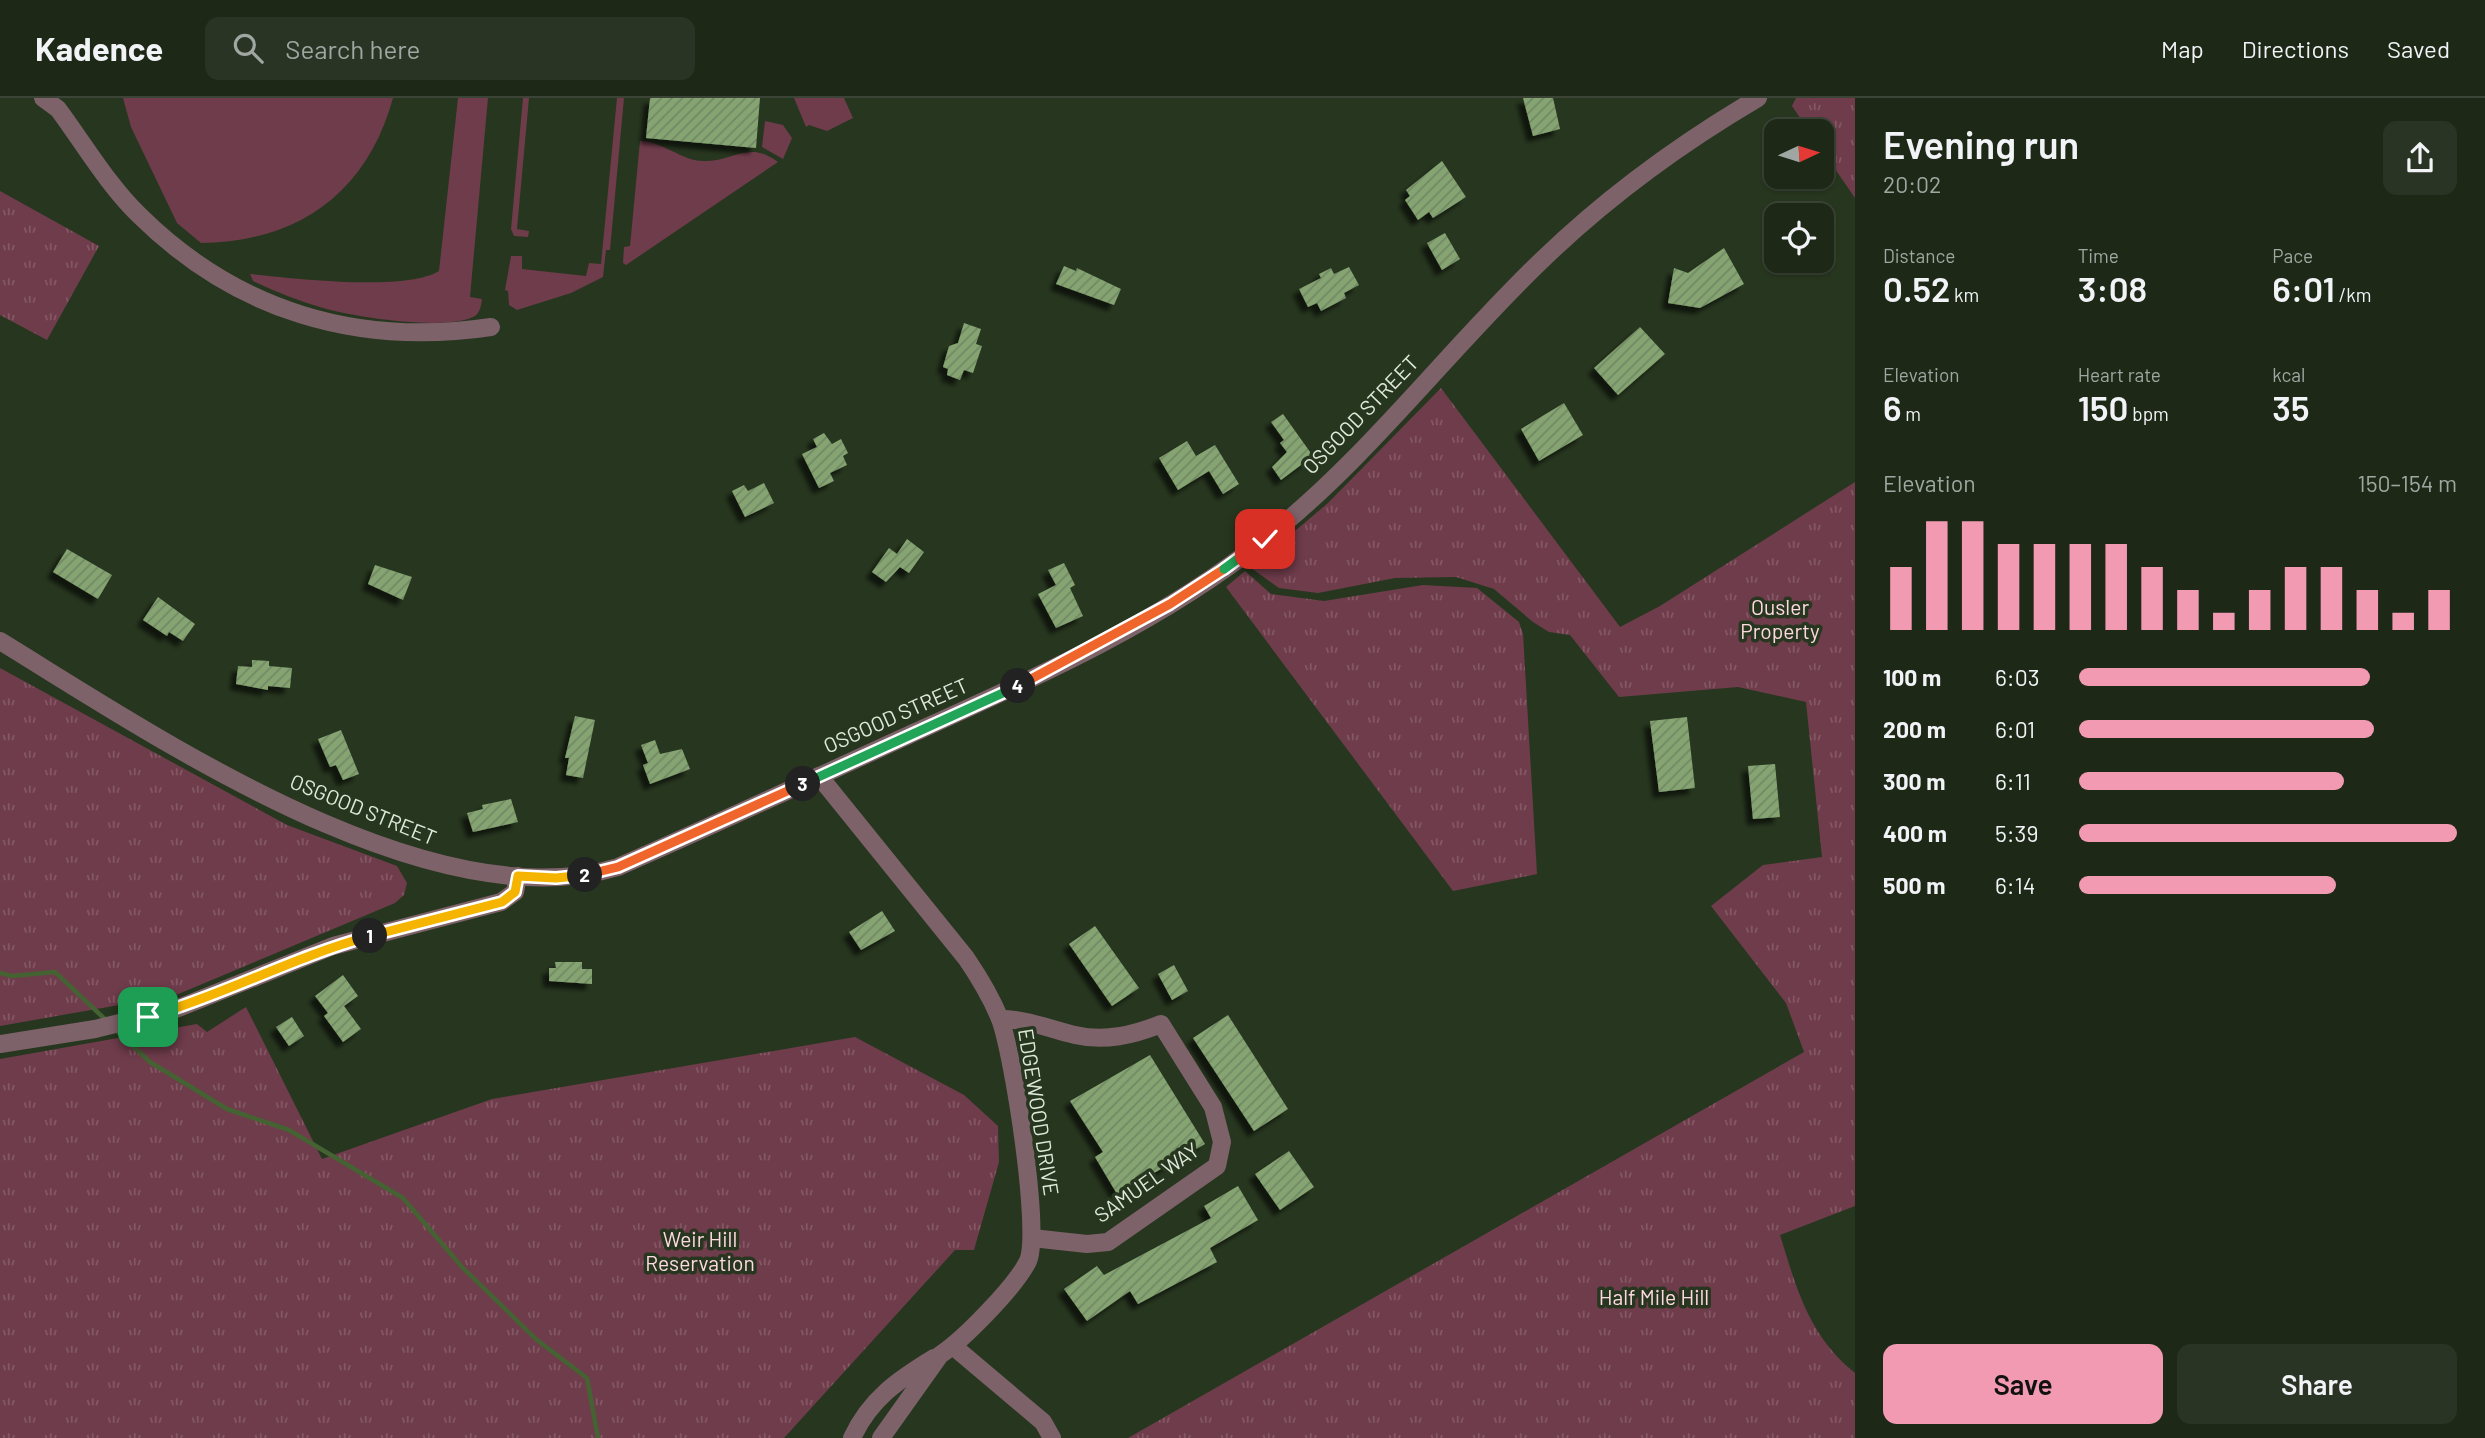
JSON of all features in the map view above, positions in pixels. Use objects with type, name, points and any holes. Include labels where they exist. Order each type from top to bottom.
[{"type":"street","points":[[43,98],[58,109],[138,214],[198,266],[236,286],[315,321],[364,331],[437,334],[491,327]]},
{"type":"street","name":"OSGOOD STREET","points":[[0,641],[178,749],[283,804],[438,865],[518,876],[556,878],[593,874],[618,867],[1021,684],[1135,624],[1213,577],[1265,539],[1311,499],[1539,262],[1609,198],[1681,145],[1758,98]]},
{"type":"street","name":"EDGEWOOD DRIVE","points":[[818,776],[966,958],[1000,1019],[1010,1057],[1032,1238],[1028,1260],[1014,1282],[947,1350],[881,1438]]},
{"type":"street","points":[[0,1044],[94,1028],[206,999],[333,946],[502,902],[515,892],[518,876]]},
{"type":"street","name":"SAMUEL WAY","points":[[1000,1019],[1022,1019],[1075,1035],[1099,1039],[1128,1035],[1161,1024],[1213,1107],[1222,1142],[1217,1166],[1108,1242],[1087,1244],[1032,1238]]},
{"type":"street","points":[[947,1350],[1043,1422],[1052,1438]]},
{"type":"street","name":"EDGEWOOD DRIVE","points":[[852,1438],[877,1397],[900,1378],[947,1350]]},
{"type":"green space","points":[[123,98],[393,98],[366,161],[324,206],[298,222],[268,233],[236,240],[201,243],[177,223],[131,127]]},
{"type":"green space","points":[[458,98],[488,98],[470,297],[482,299],[480,310],[475,316],[459,321],[421,323],[356,315],[323,308],[253,281],[250,274],[348,282],[401,281],[439,271]]},
{"type":"green space","points":[[523,98],[529,98],[517,229],[529,231],[528,237],[514,236],[511,229]]},
{"type":"green space","points":[[617,98],[624,98],[610,250],[606,250],[603,277],[571,293],[517,310],[509,305],[508,291],[505,290],[511,256],[522,256],[522,269],[586,276],[589,263],[601,264]]},
{"type":"green space","points":[[794,98],[844,98],[853,118],[827,131],[809,125],[806,127]]},
{"type":"green space","points":[[1796,98],[1855,98],[1855,198],[1834,167],[1834,119],[1801,119],[1792,106]]},
{"type":"green space","points":[[765,121],[783,125],[792,138],[783,159],[762,147]]},
{"type":"green space","points":[[640,141],[656,144],[696,160],[715,160],[750,152],[768,156],[778,162],[626,265],[623,263],[624,247],[630,246]]},
{"type":"green space","points":[[0,191],[99,246],[47,340],[0,315]]},
{"type":"green space","points":[[1441,388],[1620,627],[1660,606],[1855,482],[1855,1206],[1780,1235],[1792,1275],[1816,1328],[1839,1359],[1855,1373],[1855,1438],[1128,1438],[1804,1052],[1786,1003],[1711,906],[1763,865],[1822,857],[1806,702],[1738,687],[1619,697],[1570,635],[1549,632],[1494,589],[1456,577],[1395,578],[1318,593],[1279,588],[1251,568],[1328,503]]},
{"type":"green space","points":[[1245,571],[1271,594],[1324,601],[1423,585],[1477,588],[1519,622],[1523,634],[1537,874],[1453,891],[1226,587]]},
{"type":"green space","points":[[0,668],[287,825],[397,866],[407,883],[404,895],[395,903],[176,995],[0,1026]]},
{"type":"green space","name":"Weir Hill Reservation","points":[[246,1007],[322,1159],[492,1099],[855,1037],[964,1095],[998,1126],[999,1162],[974,1250],[955,1250],[784,1438],[0,1438],[0,1059],[197,1024],[207,1032]]},
{"type":"building","points":[[650,98],[760,98],[756,148],[646,138]]},
{"type":"building","points":[[1523,98],[1553,98],[1560,129],[1533,136]]},
{"type":"building","points":[[1442,161],[1466,197],[1433,218],[1429,212],[1418,220],[1405,200],[1410,196],[1406,190]]},
{"type":"building","points":[[1445,233],[1460,259],[1442,270],[1427,243]]},
{"type":"building","points":[[1724,248],[1744,284],[1700,308],[1668,303],[1674,268],[1688,273]]},
{"type":"building","points":[[1064,266],[1076,271],[1077,268],[1121,289],[1114,305],[1056,284]]},
{"type":"building","points":[[1349,267],[1359,285],[1344,293],[1346,298],[1321,311],[1317,303],[1308,307],[1299,289],[1321,278],[1319,274],[1331,268],[1334,274]]},
{"type":"building","points":[[964,323],[981,329],[976,344],[982,346],[973,373],[964,370],[960,380],[947,375],[948,369],[943,367],[949,346],[958,343]]},
{"type":"building","points":[[1640,327],[1665,354],[1618,395],[1594,368]]},
{"type":"building","points":[[1564,403],[1583,435],[1539,461],[1521,429]]},
{"type":"building","points":[[1283,414],[1313,456],[1281,480],[1272,467],[1287,452],[1280,443],[1284,440],[1271,422]]},
{"type":"building","points":[[824,433],[832,444],[841,439],[848,453],[843,456],[847,465],[830,473],[834,481],[819,488],[802,454],[817,447],[813,439]]},
{"type":"building","points":[[1187,441],[1196,456],[1215,445],[1239,484],[1223,494],[1209,471],[1178,490],[1159,458]]},
{"type":"building","points":[[764,483],[774,503],[745,517],[732,491],[744,485],[748,491]]},
{"type":"building","points":[[907,539],[924,552],[909,573],[900,567],[886,582],[872,572],[889,548],[897,554]]},
{"type":"building","points":[[67,549],[112,575],[98,599],[53,572]]},
{"type":"building","points":[[1064,563],[1075,585],[1070,588],[1083,616],[1056,628],[1038,594],[1056,585],[1048,570]]},
{"type":"building","points":[[375,565],[412,577],[403,600],[368,584]]},
{"type":"building","points":[[158,597],[195,624],[183,641],[169,632],[167,636],[143,620]]},
{"type":"building","points":[[252,660],[269,661],[269,666],[292,668],[290,688],[268,686],[268,690],[236,684],[238,666],[252,667]]},
{"type":"building","points":[[575,716],[595,720],[583,778],[566,775],[569,758],[565,758]]},
{"type":"building","points":[[1687,717],[1695,788],[1659,792],[1650,721]]},
{"type":"building","points":[[341,730],[359,774],[343,780],[336,765],[330,767],[318,739]]},
{"type":"building","points":[[655,740],[660,754],[682,749],[690,769],[650,784],[643,765],[648,763],[641,745]]},
{"type":"building","points":[[1775,764],[1780,817],[1753,819],[1748,766]]},
{"type":"building","points":[[511,799],[518,822],[473,832],[467,813],[483,809],[482,805]]},
{"type":"building","points":[[882,911],[895,931],[861,950],[849,932]]},
{"type":"building","points":[[1095,926],[1139,988],[1112,1006],[1069,944]]},
{"type":"building","points":[[555,962],[582,962],[582,969],[592,969],[592,984],[549,981],[549,968],[556,968]]},
{"type":"building","points":[[1174,965],[1188,991],[1172,1000],[1158,974]]},
{"type":"building","points":[[343,975],[358,996],[344,1006],[361,1029],[343,1042],[324,1016],[328,1013],[315,996]]},
{"type":"building","points":[[1228,1015],[1288,1109],[1254,1131],[1193,1038]]},
{"type":"building","points":[[292,1017],[304,1036],[289,1046],[276,1027]]},
{"type":"building","points":[[1150,1055],[1205,1144],[1117,1194],[1095,1157],[1103,1152],[1070,1101]]},
{"type":"building","points":[[1289,1151],[1314,1187],[1280,1210],[1255,1174]]},
{"type":"building","points":[[1238,1186],[1258,1220],[1210,1248],[1217,1262],[1138,1304],[1130,1291],[1087,1321],[1064,1289],[1097,1266],[1104,1275],[1211,1218],[1204,1206]]},
{"type":"waterway","points":[[0,973],[12,976],[55,972],[108,1022]]},
{"type":"waterway","points":[[114,1028],[150,1062],[227,1109],[289,1130],[403,1198],[462,1267],[537,1340],[587,1378],[598,1438]]},
{"type":"route","points":[[148,1017],[206,999],[333,946],[397,928],[481,910],[502,902],[515,892],[518,876],[556,878],[593,874],[618,867],[1021,684],[1170,604],[1265,539]]},
{"type":"park label","name":"Ousler Property","points":[[1780,620]]},
{"type":"park label","name":"Half Mile Hill","points":[[1654,1298]]}]
